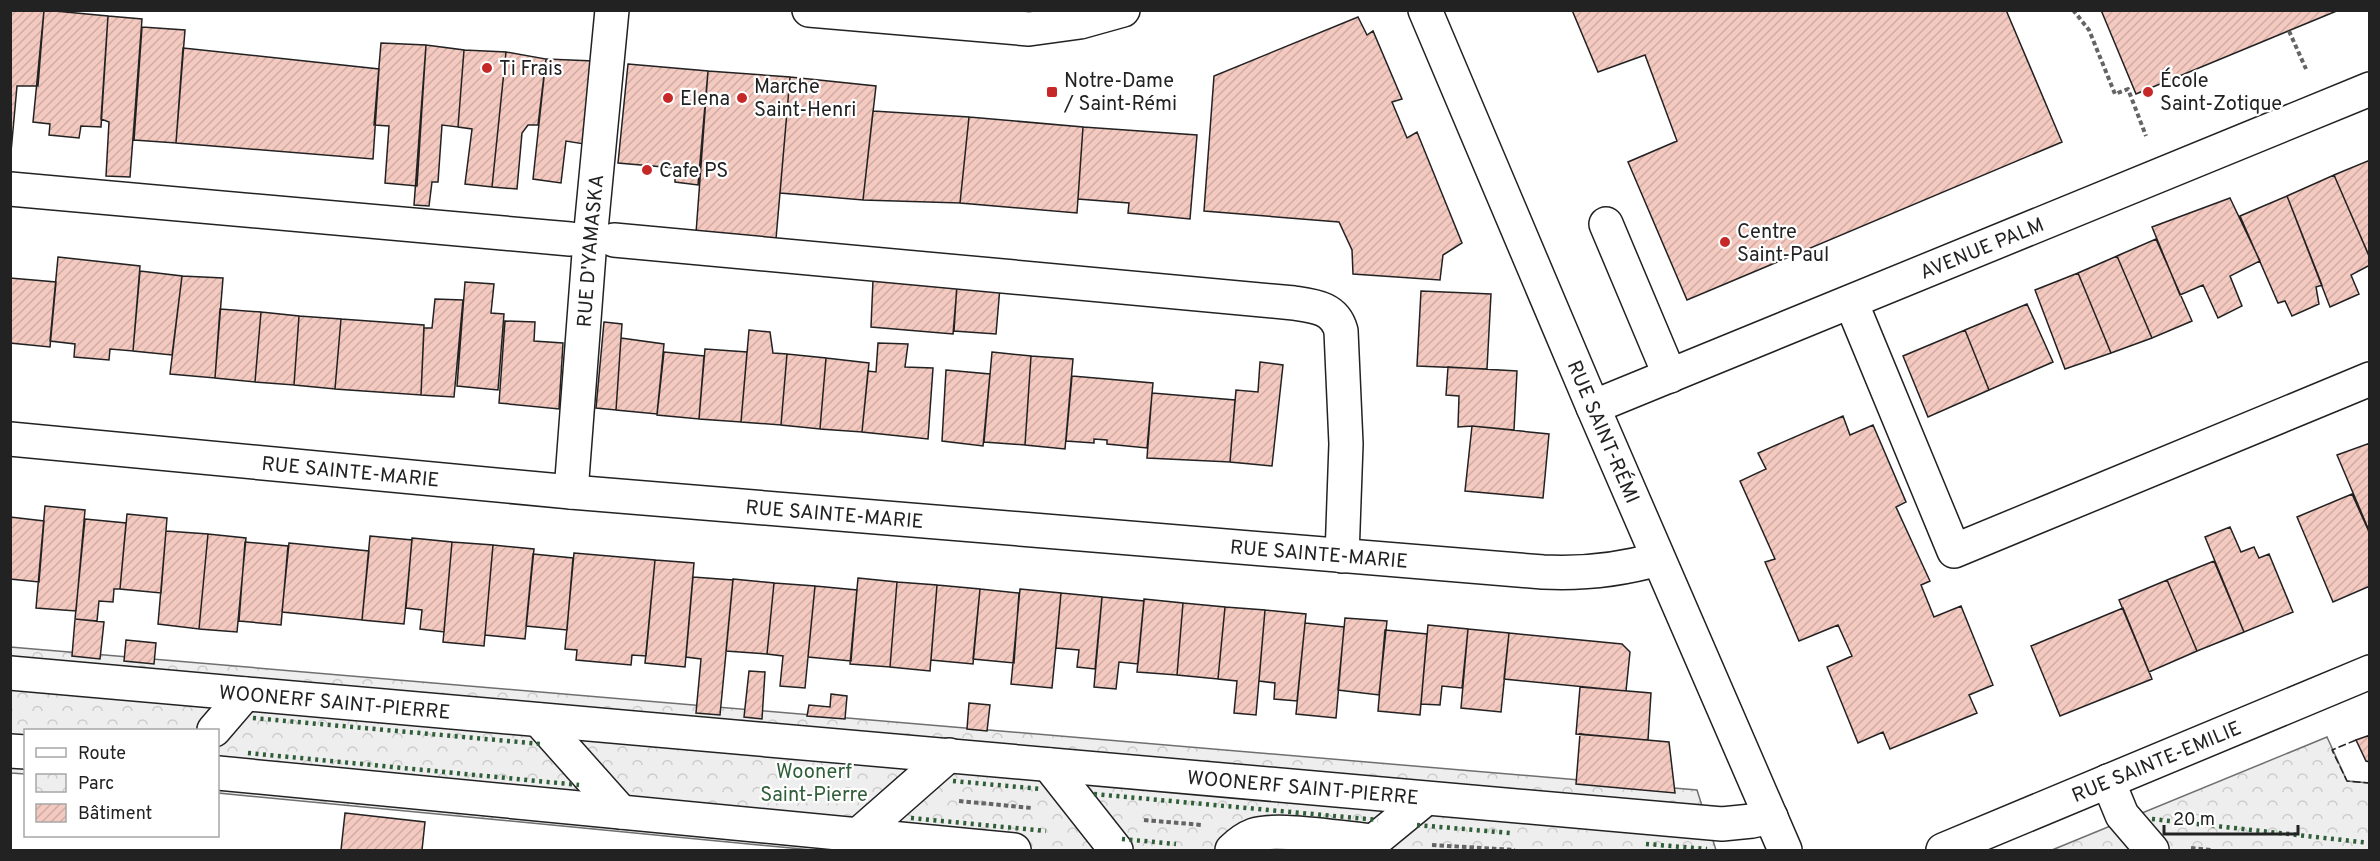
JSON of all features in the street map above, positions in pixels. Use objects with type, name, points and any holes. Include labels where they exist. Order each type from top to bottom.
[{"type":"street","name":"RUE D'YAMASKA","points":[[572,492],[590,240],[612,10]]},
{"type":"street","points":[[809,10],[1029,29],[1080,22],[1123,10]]},
{"type":"street","name":"RUE SAINT-RÉMI","points":[[1425,10],[1658,559],[1785,850]]},
{"type":"street","name":"AVENUE PALM","points":[[1593,407],[2370,89]]},
{"type":"street","points":[[10,189],[570,239]]},
{"type":"street","points":[[1606,224],[1670,376]]},
{"type":"street","points":[[614,240],[1294,303],[1323,309],[1334,315],[1341,332],[1346,444],[1342,556]]},
{"type":"street","points":[[1851,302],[1954,551],[2370,379]]},
{"type":"street","name":"RUE SAINTE-MARIE","points":[[10,439],[572,492],[1572,574],[1632,567],[1658,559]]},
{"type":"street","name":"RUE SAINTE-EMILIE","points":[[1942,850],[2370,672]]},
{"type":"street","name":"WOONERF SAINT-PIERRE","points":[[10,673],[1722,824],[1770,817]]},
{"type":"street","points":[[215,729],[244,694]]},
{"type":"street","points":[[539,720],[621,812]]},
{"type":"street","points":[[858,835],[949,755]]},
{"type":"street","points":[[1049,765],[1116,850]]},
{"type":"street","points":[[219,773],[1014,850]]},
{"type":"street","points":[[2108,781],[2122,815],[2152,850]]},
{"type":"street","points":[[1232,850],[1256,834],[1276,832],[1369,846],[1425,799]]},
{"type":"path","points":[[2073,10],[2089,30],[2115,94],[2128,89],[2146,135]]},
{"type":"path","points":[[2289,31],[2306,69]]},
{"type":"path","points":[[1369,846],[1515,850]]},
{"type":"green space","name":"Woonerf Saint-Pierre","points":[[10,647],[1697,790],[1716,850],[812,850],[219,793],[219,729],[24,729],[24,774],[11,773]]},
{"type":"green space","points":[[2327,737],[2347,781],[2369,783],[2369,850],[2052,850]]},
{"type":"building","points":[[10,10],[44,10],[38,86],[17,86],[10,163]]},
{"type":"building","points":[[44,10],[108,16],[101,127],[81,126],[79,138],[49,135],[50,124],[33,122]]},
{"type":"building","name":"Centre Saint-Paul","points":[[1572,10],[2006,10],[2062,142],[1687,300],[1628,162],[1677,141],[1645,55],[1598,72]]},
{"type":"building","points":[[2101,10],[2339,10],[2136,94]]},
{"type":"building","points":[[108,16],[142,19],[130,177],[106,176],[109,122],[101,119]]},
{"type":"building","points":[[1358,17],[1367,35],[1373,31],[1402,99],[1392,102],[1407,138],[1417,132],[1462,243],[1443,255],[1440,280],[1353,274],[1352,250],[1339,222],[1204,211],[1214,76]]},
{"type":"building","points":[[142,27],[185,30],[176,143],[134,140]]},
{"type":"building","points":[[381,43],[426,45],[417,186],[385,183],[389,126],[374,125]]},
{"type":"building","points":[[426,45],[464,50],[458,127],[442,125],[438,182],[432,182],[429,206],[414,205]]},
{"type":"building","points":[[183,48],[379,69],[373,159],[176,143]]},
{"type":"building","points":[[464,50],[506,52],[492,187],[465,184],[472,129],[458,127]]},
{"type":"building","points":[[506,52],[546,59],[538,125],[528,125],[522,133],[517,189],[492,187]]},
{"type":"building","points":[[546,59],[594,61],[584,144],[566,141],[561,183],[533,179]]},
{"type":"building","points":[[628,64],[708,71],[698,185],[675,182],[675,168],[618,163]]},
{"type":"building","points":[[708,71],[790,77],[776,239],[696,233]]},
{"type":"building","points":[[790,77],[876,86],[863,200],[780,193]]},
{"type":"building","points":[[873,111],[969,117],[960,203],[863,200]]},
{"type":"building","points":[[969,117],[1083,127],[1077,213],[960,203]]},
{"type":"building","points":[[1083,127],[1197,135],[1190,219],[1128,213],[1129,203],[1078,199]]},
{"type":"building","points":[[2370,160],[2370,256],[2369,256],[2334,175]]},
{"type":"building","points":[[2334,175],[2370,258],[2370,265],[2351,275],[2359,294],[2330,307],[2287,196]]},
{"type":"building","points":[[2287,196],[2322,285],[2316,287],[2319,304],[2292,316],[2285,301],[2278,303],[2240,216]]},
{"type":"building","points":[[2230,198],[2260,261],[2230,276],[2242,306],[2218,318],[2203,285],[2180,295],[2152,227]]},
{"type":"building","points":[[2156,239],[2192,321],[2152,338],[2117,256]]},
{"type":"building","points":[[2117,256],[2152,338],[2111,353],[2078,273]]},
{"type":"building","points":[[58,257],[140,266],[133,351],[110,349],[109,360],[74,357],[75,344],[50,341]]},
{"type":"building","points":[[140,271],[182,276],[172,355],[133,351]]},
{"type":"building","points":[[2078,273],[2111,353],[2065,369],[2035,290]]},
{"type":"building","points":[[182,276],[223,278],[215,378],[170,374]]},
{"type":"building","points":[[10,278],[56,282],[50,347],[10,343]]},
{"type":"building","points":[[873,280],[957,287],[953,334],[871,327]]},
{"type":"building","points":[[465,282],[494,284],[491,313],[504,314],[498,390],[457,386]]},
{"type":"building","points":[[957,283],[1000,287],[996,334],[954,331]]},
{"type":"building","points":[[1421,291],[1491,294],[1487,369],[1417,366]]},
{"type":"building","points":[[435,299],[463,300],[454,397],[421,395],[424,328],[432,328]]},
{"type":"building","points":[[2027,304],[2053,362],[1989,390],[1965,330]]},
{"type":"building","points":[[220,309],[261,312],[255,382],[215,378]]},
{"type":"building","points":[[261,312],[299,316],[294,385],[255,382]]},
{"type":"building","points":[[299,316],[341,319],[335,389],[294,385]]},
{"type":"building","points":[[341,319],[424,325],[421,395],[335,389]]},
{"type":"building","points":[[505,321],[535,322],[534,341],[563,343],[559,409],[499,403]]},
{"type":"building","points":[[604,322],[622,324],[616,410],[596,408]]},
{"type":"building","points":[[749,330],[770,332],[773,353],[787,354],[781,425],[741,422]]},
{"type":"building","points":[[1965,330],[1989,390],[1928,417],[1903,356]]},
{"type":"building","points":[[621,338],[664,344],[657,414],[616,410]]},
{"type":"building","points":[[878,343],[908,344],[905,367],[933,368],[928,439],[862,432],[868,371],[876,372]]},
{"type":"building","points":[[705,349],[747,352],[741,422],[699,419]]},
{"type":"building","points":[[664,352],[704,356],[699,419],[657,415]]},
{"type":"building","points":[[992,352],[1031,356],[1025,445],[984,442]]},
{"type":"building","points":[[787,354],[826,358],[820,429],[781,425]]},
{"type":"building","points":[[1031,356],[1073,359],[1065,449],[1025,445]]},
{"type":"building","points":[[826,358],[869,363],[862,432],[820,429]]},
{"type":"building","points":[[1260,362],[1283,365],[1272,466],[1230,462],[1236,390],[1258,392]]},
{"type":"building","points":[[1448,367],[1517,371],[1514,430],[1458,427],[1459,396],[1446,395]]},
{"type":"building","points":[[946,370],[990,374],[983,446],[942,441]]},
{"type":"building","points":[[1072,376],[1153,383],[1147,448],[1107,444],[1107,440],[1094,439],[1094,443],[1066,441]]},
{"type":"building","points":[[1152,393],[1235,400],[1230,462],[1147,458]]},
{"type":"building","points":[[1843,416],[1850,435],[1873,425],[1906,502],[1896,507],[1930,581],[1921,585],[1934,617],[1961,606],[1993,685],[1969,695],[1977,713],[1890,749],[1883,732],[1858,743],[1827,667],[1852,656],[1838,625],[1799,641],[1765,562],[1775,559],[1740,481],[1766,469],[1758,453]]},
{"type":"building","points":[[1472,426],[1549,434],[1543,498],[1465,491]]},
{"type":"building","points":[[2370,443],[2370,533],[2337,455]]},
{"type":"building","points":[[2352,494],[2370,534],[2370,586],[2333,602],[2297,517]]},
{"type":"building","points":[[45,506],[85,510],[76,611],[36,608]]},
{"type":"building","points":[[127,514],[167,518],[161,593],[120,589]]},
{"type":"building","points":[[10,517],[44,521],[39,582],[10,579]]},
{"type":"building","points":[[85,519],[126,523],[120,589],[114,589],[113,602],[99,601],[97,621],[75,619]]},
{"type":"building","points":[[2230,527],[2241,552],[2254,547],[2259,558],[2269,554],[2293,612],[2244,632],[2205,537]]},
{"type":"building","points":[[166,531],[208,534],[199,629],[158,624]]},
{"type":"building","points":[[208,534],[246,538],[237,632],[199,629]]},
{"type":"building","points":[[370,536],[412,540],[404,624],[362,620]]},
{"type":"building","points":[[412,538],[452,542],[444,632],[420,629],[422,610],[406,608]]},
{"type":"building","points":[[245,542],[288,546],[281,625],[239,621]]},
{"type":"building","points":[[452,542],[493,545],[484,646],[443,642]]},
{"type":"building","points":[[289,543],[369,551],[362,620],[282,612]]},
{"type":"building","points":[[493,545],[534,549],[525,639],[485,635]]},
{"type":"building","points":[[574,553],[655,560],[646,656],[632,655],[631,665],[576,660],[577,650],[565,649]]},
{"type":"building","points":[[533,554],[573,558],[567,630],[526,626]]},
{"type":"building","points":[[655,560],[694,563],[685,667],[645,663]]},
{"type":"building","points":[[2214,561],[2244,632],[2197,651],[2167,580]]},
{"type":"building","points":[[693,577],[733,580],[720,715],[696,713],[701,659],[686,657]]},
{"type":"building","points":[[858,578],[897,582],[890,667],[850,664]]},
{"type":"building","points":[[733,579],[774,583],[767,654],[726,651]]},
{"type":"building","points":[[2167,580],[2197,651],[2149,672],[2119,600]]},
{"type":"building","points":[[897,582],[937,585],[930,671],[890,667]]},
{"type":"building","points":[[774,583],[815,586],[805,688],[780,686],[783,656],[767,654]]},
{"type":"building","points":[[937,585],[980,589],[973,664],[931,660]]},
{"type":"building","points":[[815,586],[857,590],[851,661],[808,657]]},
{"type":"building","points":[[980,589],[1019,593],[1014,663],[973,659]]},
{"type":"building","points":[[1020,589],[1061,593],[1052,688],[1011,684]]},
{"type":"building","points":[[1061,593],[1102,597],[1095,669],[1077,667],[1079,650],[1056,648]]},
{"type":"building","points":[[1102,597],[1144,601],[1138,664],[1119,662],[1116,689],[1094,687]]},
{"type":"building","points":[[1144,599],[1183,603],[1177,675],[1137,672]]},
{"type":"building","points":[[1183,603],[1225,607],[1218,679],[1177,675]]},
{"type":"building","points":[[1225,607],[1265,610],[1256,715],[1234,713],[1237,681],[1218,679]]},
{"type":"building","points":[[2123,608],[2152,679],[2060,716],[2031,646]]},
{"type":"building","points":[[1265,610],[1306,614],[1297,701],[1274,699],[1275,683],[1259,681]]},
{"type":"building","points":[[1345,618],[1387,621],[1379,695],[1338,690]]},
{"type":"building","points":[[75,619],[104,622],[100,659],[72,656]]},
{"type":"building","points":[[1305,623],[1344,627],[1336,718],[1296,714]]},
{"type":"building","points":[[1428,625],[1468,629],[1462,688],[1442,686],[1440,705],[1421,704]]},
{"type":"building","points":[[1468,629],[1509,633],[1501,712],[1461,708]]},
{"type":"building","points":[[1385,630],[1427,634],[1420,715],[1378,711]]},
{"type":"building","points":[[1509,633],[1622,644],[1630,652],[1626,691],[1504,679]]},
{"type":"building","points":[[126,640],[156,643],[154,664],[124,661]]},
{"type":"building","points":[[749,671],[765,672],[762,719],[744,717]]},
{"type":"building","points":[[1580,687],[1651,693],[1648,740],[1576,734]]},
{"type":"building","points":[[831,694],[847,696],[845,719],[807,716],[809,705],[830,707]]},
{"type":"building","points":[[969,703],[990,705],[987,731],[967,729]]},
{"type":"building","points":[[1580,734],[1669,742],[1675,793],[1576,784]]},
{"type":"building","points":[[2370,735],[2370,762],[2366,761],[2356,740]]},
{"type":"building","points":[[345,813],[425,822],[422,850],[341,850]]},
{"type":"hedge","points":[[253,718],[541,744]]},
{"type":"hedge","points":[[248,753],[579,785]]},
{"type":"hedge","points":[[953,781],[1041,789]]},
{"type":"hedge","points":[[1094,794],[1378,820]]},
{"type":"hedge","points":[[911,818],[1046,831]]},
{"type":"hedge","points":[[2152,819],[2370,843]]},
{"type":"hedge","points":[[1417,825],[1510,833]]},
{"type":"hedge","points":[[1122,839],[1176,844]]},
{"type":"hedge","points":[[1646,844],[1707,849]]},
{"type":"fence","points":[[2356,740],[2332,750],[2347,781],[2370,783]]},
{"type":"place","name":"Ti Frais","points":[[487,68]]},
{"type":"place","name":"Notre-Dame / Saint-Rémi","points":[[1052,92]]},
{"type":"place","name":"École Saint-Zotique","points":[[2148,92]]},
{"type":"place","name":"Elena","points":[[668,98]]},
{"type":"place","name":"Marche Saint-Henri","points":[[742,98]]},
{"type":"place","name":"Cafe PS","points":[[647,170]]},
{"type":"place","name":"Centre Saint-Paul","points":[[1725,242]]}]
